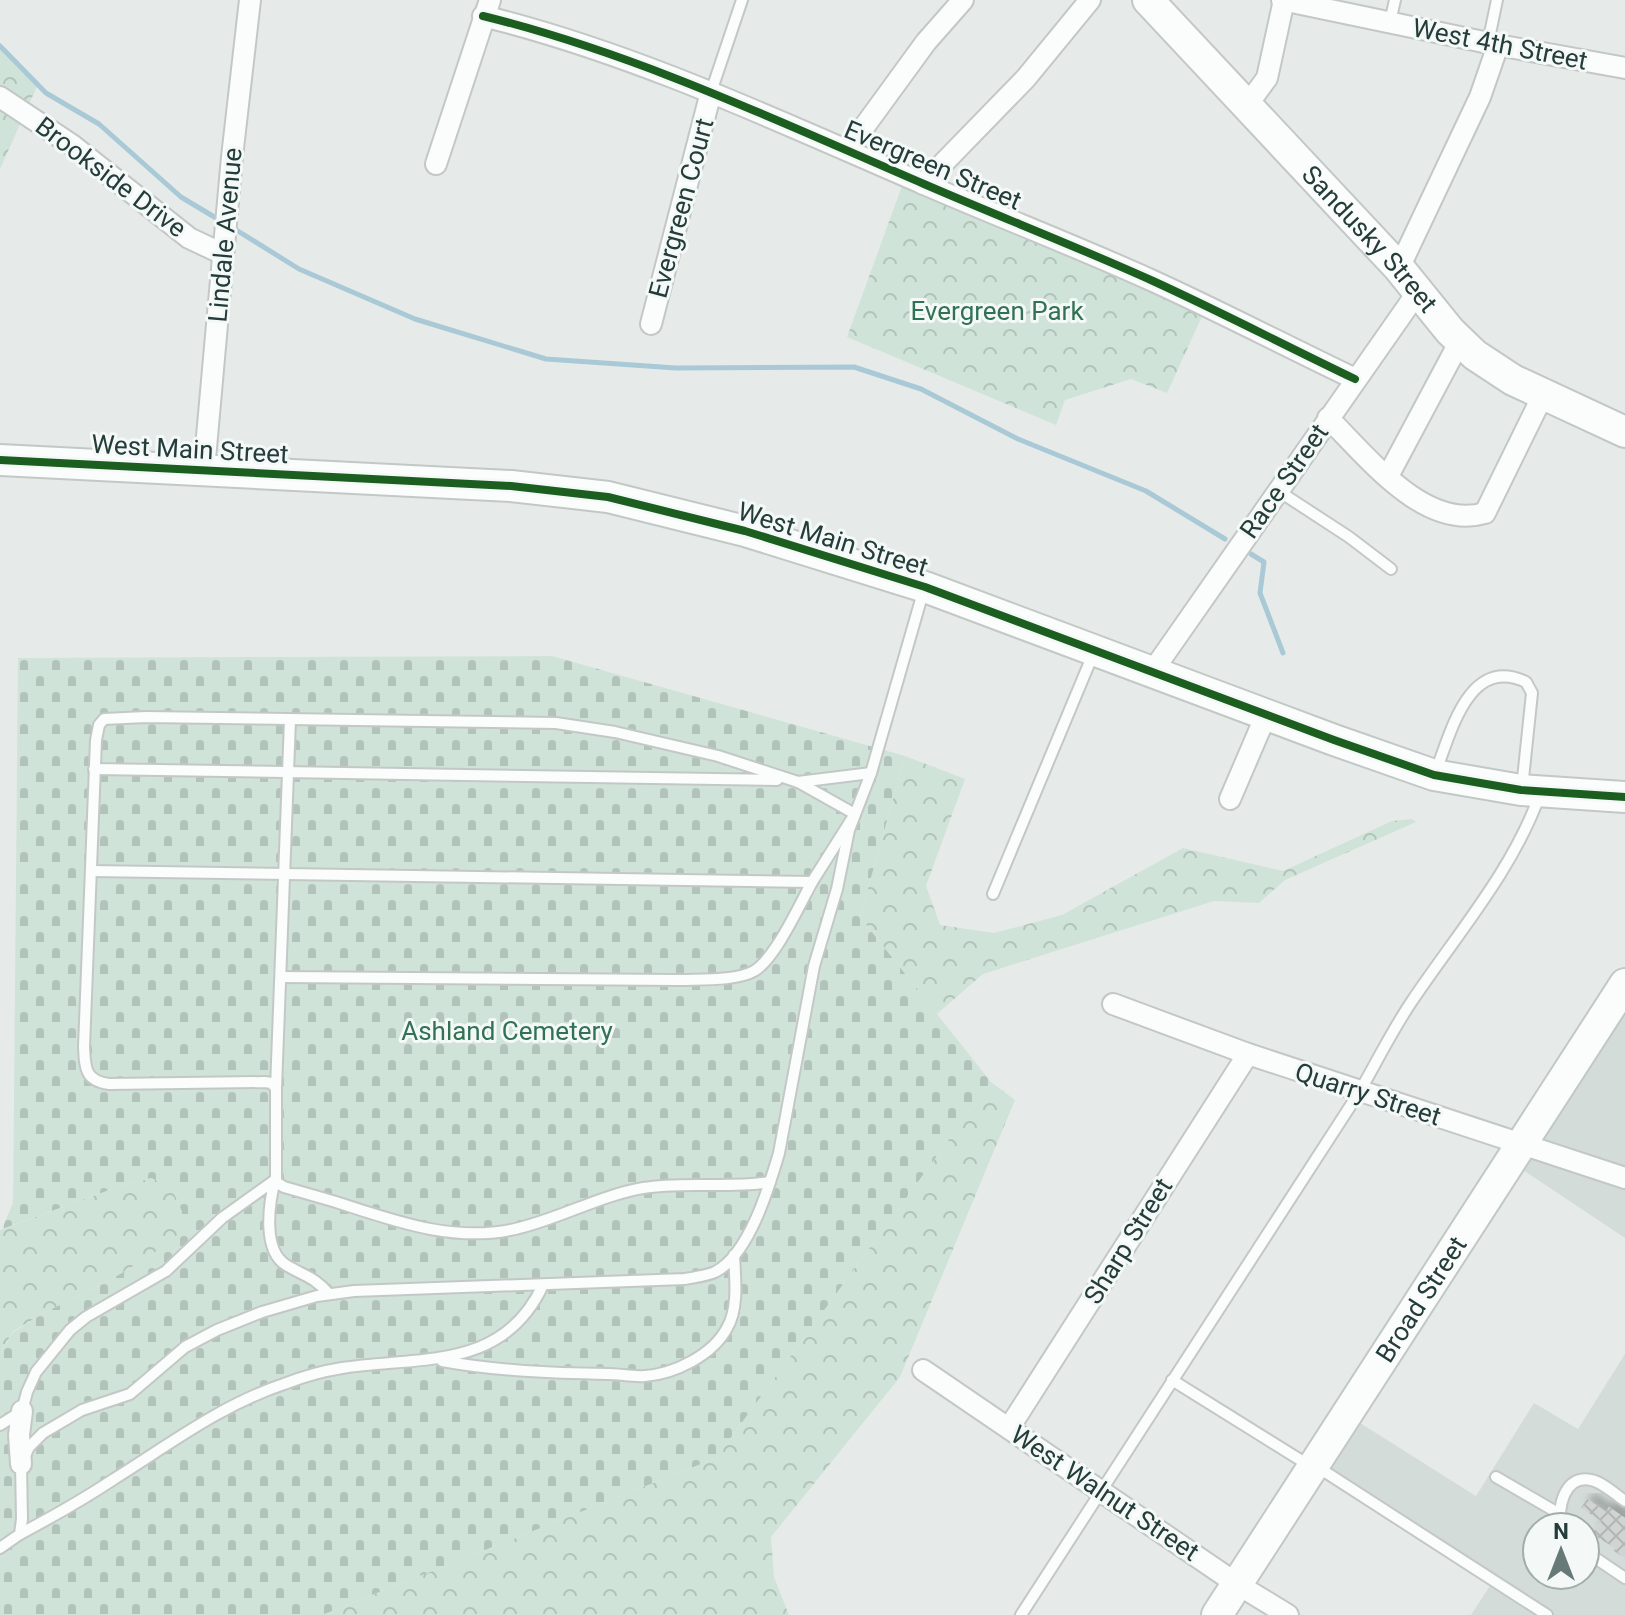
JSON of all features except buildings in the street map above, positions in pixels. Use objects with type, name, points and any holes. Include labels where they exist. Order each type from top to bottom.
[{"type":"street","name":"Lindale Avenue","points":[[204,470],[228,196],[250,0]]},
{"type":"street","points":[[848,149],[926,42],[963,0]]},
{"type":"street","points":[[923,184],[1026,78],[1090,0]]},
{"type":"street","name":"Sandusky Street","points":[[1148,0],[1409,279],[1460,341],[1493,369],[1625,432]]},
{"type":"street","points":[[1248,104],[1267,78],[1283,0]]},
{"type":"street","name":"West 4th Street","points":[[1283,0],[1625,68]]},
{"type":"street","name":"Evergreen Street","points":[[486,8],[711,92],[848,149],[1153,281],[1355,379]]},
{"type":"street","points":[[436,164],[486,8]]},
{"type":"street","name":"Race Street","points":[[1152,672],[1355,379],[1409,279],[1480,97],[1493,44]]},
{"type":"street","name":"Evergreen Court","points":[[651,324],[711,92]]},
{"type":"street","name":"Brookside Drive","points":[[0,97],[72,145],[189,238],[224,250]]},
{"type":"street","points":[[1388,476],[1460,341]]},
{"type":"street","points":[[1328,418],[1417,501],[1462,518],[1485,513],[1543,395]]},
{"type":"street","name":"West Main Street","points":[[0,460],[511,486],[608,497],[745,531],[925,587],[1434,775],[1531,791],[1625,797]]},
{"type":"street","points":[[1230,799],[1266,715]]},
{"type":"street","name":"Broad Street","points":[[1217,1615],[1625,984]]},
{"type":"street","name":"Quarry Street","points":[[1113,1004],[1248,1054],[1625,1178]]},
{"type":"street","name":"Sharp Street","points":[[1009,1428],[1248,1054]]},
{"type":"street","name":"West Walnut Street","points":[[923,1370],[1237,1584],[1288,1615]]},
{"type":"street","points":[[21,1464],[19,1435],[22,1411]]},
{"type":"lane","points":[[711,92],[742,0]]},
{"type":"lane","points":[[1390,22],[1395,0]]},
{"type":"lane","points":[[1493,44],[1497,0]]},
{"type":"lane","points":[[1277,490],[1391,569]]},
{"type":"lane","points":[[20,1534],[21,1464],[29,1447],[43,1433],[82,1410],[130,1394],[167,1360],[199,1339],[262,1312],[329,1294],[391,1288],[685,1279],[714,1273],[734,1255],[741,1247],[770,1182],[785,1127],[814,966],[855,814],[871,773],[925,587]]},
{"type":"lane","points":[[993,894],[1094,650]]},
{"type":"lane","points":[[1021,1615],[1360,1091],[1409,1004],[1529,826],[1532,693],[1526,682],[1509,676],[1492,677],[1475,686],[1453,725],[1434,775]]},
{"type":"lane","points":[[276,1088],[265,1082],[109,1084],[99,1083],[85,1070],[94,769],[97,730],[104,719],[146,717],[575,725],[718,756],[792,781],[855,814]]},
{"type":"lane","points":[[290,720],[275,1180],[271,1193],[271,1220],[274,1251],[286,1265],[306,1273],[329,1294]]},
{"type":"lane","points":[[94,769],[792,781],[871,773]]},
{"type":"lane","points":[[281,977],[679,980],[742,975],[754,971],[770,955],[855,814]]},
{"type":"lane","points":[[91,871],[812,882]]},
{"type":"lane","points":[[275,1180],[284,1187],[388,1220],[470,1234],[504,1231],[538,1223],[601,1198],[646,1188],[692,1183],[738,1185],[770,1182]]},
{"type":"lane","points":[[0,1425],[22,1411],[36,1372],[70,1330],[86,1317],[166,1271],[222,1218],[275,1180]]},
{"type":"lane","points":[[436,1360],[484,1369],[572,1374],[645,1376],[677,1369],[699,1357],[728,1328],[736,1284],[734,1255]]},
{"type":"lane","points":[[0,1548],[235,1403],[285,1383],[340,1368],[436,1360],[462,1354],[500,1337],[529,1312],[543,1285]]},
{"type":"lane","points":[[1172,1380],[1314,1466],[1547,1615]]},
{"type":"lane","points":[[1496,1477],[1555,1511]]},
{"type":"lane","points":[[1558,1511],[1560,1502],[1571,1485],[1582,1480],[1592,1480],[1625,1501]]},
{"type":"lane","points":[[1601,1562],[1625,1578]]},
{"type":"shaded area","points":[[1625,979],[1625,1238],[1511,1162]]},
{"type":"shaded area","points":[[1625,1354],[1625,1615],[1471,1615],[1495,1578],[1326,1470],[1357,1421],[1476,1496],[1534,1403],[1578,1429]]},
{"type":"green space","points":[[0,46],[39,82],[0,169]]},
{"type":"green space","name":"Evergreen Park","points":[[903,183],[1205,310],[1167,393],[1131,379],[1065,400],[1056,425],[847,337]]},
{"type":"green space","name":"Ashland Cemetery","points":[[552,656],[905,756],[860,917],[991,1082],[716,1458],[322,1615],[0,1615],[0,1356],[12,1333],[149,1257],[177,1235],[182,1212],[171,1186],[151,1178],[2,1229],[13,1203],[18,658]]},
{"type":"green space","points":[[905,756],[965,779],[926,886],[940,925],[994,933],[1062,915],[1183,848],[1283,871],[1392,821],[1412,819],[1416,822],[1285,880],[1259,903],[1214,901],[983,974],[937,1014],[860,917]]},
{"type":"green space","points":[[991,1082],[1015,1100],[900,1377],[771,1537],[774,1577],[789,1615],[322,1615],[716,1458]]},
{"type":"green space","points":[[151,1178],[171,1186],[182,1212],[178,1235],[110,1280],[12,1332],[0,1356],[0,1230]]},
{"type":"waterway","points":[[0,46],[46,93],[99,124],[181,197],[221,221]]},
{"type":"waterway","points":[[233,228],[299,269],[415,319],[546,359],[676,368],[854,367],[921,389],[1018,439],[1146,491],[1225,539]]},
{"type":"waterway","points":[[1251,554],[1264,562],[1260,593],[1283,653]]},
{"type":"cycle path","points":[[483,16],[597,50],[707,91],[1153,281],[1355,379]]},
{"type":"cycle path","points":[[0,460],[511,486],[608,497],[745,531],[925,587],[1434,775],[1521,790],[1625,797]]}]
